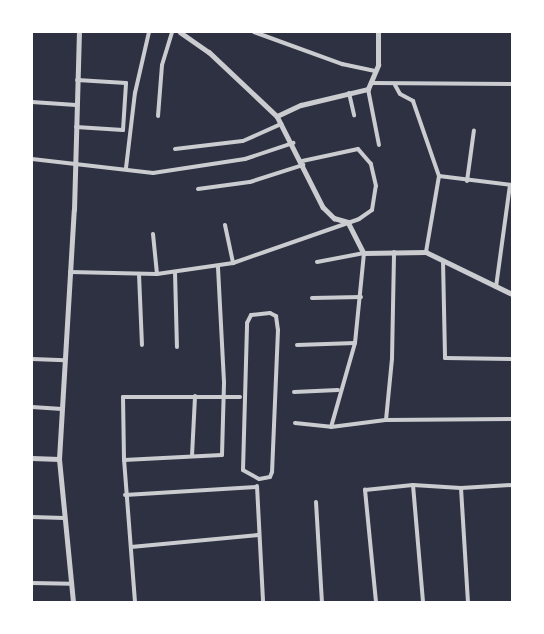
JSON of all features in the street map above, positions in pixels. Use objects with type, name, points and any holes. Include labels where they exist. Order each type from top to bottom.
[{"type":"street","points":[[73,603],[58,459],[70,272],[79,32]]},
{"type":"street","points":[[126,168],[135,93],[149,32]]},
{"type":"street","points":[[158,116],[162,65],[172,32]]},
{"type":"street","points":[[254,32],[342,64],[376,71]]},
{"type":"street","points":[[277,116],[301,105],[368,89],[373,83],[376,71],[378,32]]},
{"type":"street","points":[[184,33],[209,52],[277,116],[293,143],[323,207],[334,218],[348,222],[364,253],[355,343],[338,390],[331,427]]},
{"type":"street","points":[[75,127],[123,130],[126,83],[77,80]]},
{"type":"street","points":[[373,83],[513,84]]},
{"type":"street","points":[[395,84],[400,94],[413,101],[439,176],[426,252]]},
{"type":"street","points":[[368,89],[379,145]]},
{"type":"street","points":[[348,93],[354,115]]},
{"type":"street","points":[[32,102],[76,105]]},
{"type":"street","points":[[174,149],[243,141],[282,124]]},
{"type":"street","points":[[467,181],[474,130]]},
{"type":"street","points":[[32,159],[126,168],[153,173],[245,159],[293,143]]},
{"type":"street","points":[[70,272],[157,274],[233,263],[348,222],[372,210],[376,186],[371,164],[358,149],[303,163],[250,182],[198,189]]},
{"type":"street","points":[[439,176],[511,185],[495,288]]},
{"type":"street","points":[[225,225],[233,263]]},
{"type":"street","points":[[153,234],[157,274]]},
{"type":"street","points":[[386,420],[392,359],[394,252]]},
{"type":"street","points":[[317,262],[364,253],[426,252],[495,288],[513,294]]},
{"type":"street","points":[[443,261],[445,358],[513,358]]},
{"type":"street","points":[[124,460],[222,455],[224,398],[218,266]]},
{"type":"street","points":[[175,272],[177,347]]},
{"type":"street","points":[[139,274],[142,345]]},
{"type":"street","points":[[312,298],[361,297]]},
{"type":"street","points":[[270,313],[276,316],[278,330],[272,472],[270,477],[260,479],[243,470],[247,323],[251,315],[270,313]]},
{"type":"street","points":[[297,345],[355,343]]},
{"type":"street","points":[[32,359],[65,360]]},
{"type":"street","points":[[294,392],[338,390]]},
{"type":"street","points":[[192,456],[195,396]]},
{"type":"street","points":[[135,603],[125,495],[123,397],[240,397]]},
{"type":"street","points":[[32,407],[62,409]]},
{"type":"street","points":[[295,423],[331,427],[386,420],[513,419]]},
{"type":"street","points":[[32,458],[58,459]]},
{"type":"street","points":[[260,479],[257,486],[258,535],[263,603]]},
{"type":"street","points":[[413,485],[423,603]]},
{"type":"street","points":[[376,603],[365,490],[413,485],[461,488],[513,485]]},
{"type":"street","points":[[125,495],[257,486]]},
{"type":"street","points":[[461,488],[468,603]]},
{"type":"street","points":[[316,502],[322,603]]},
{"type":"street","points":[[32,517],[64,518]]},
{"type":"street","points":[[131,547],[258,535]]},
{"type":"street","points":[[32,583],[71,584]]}]
